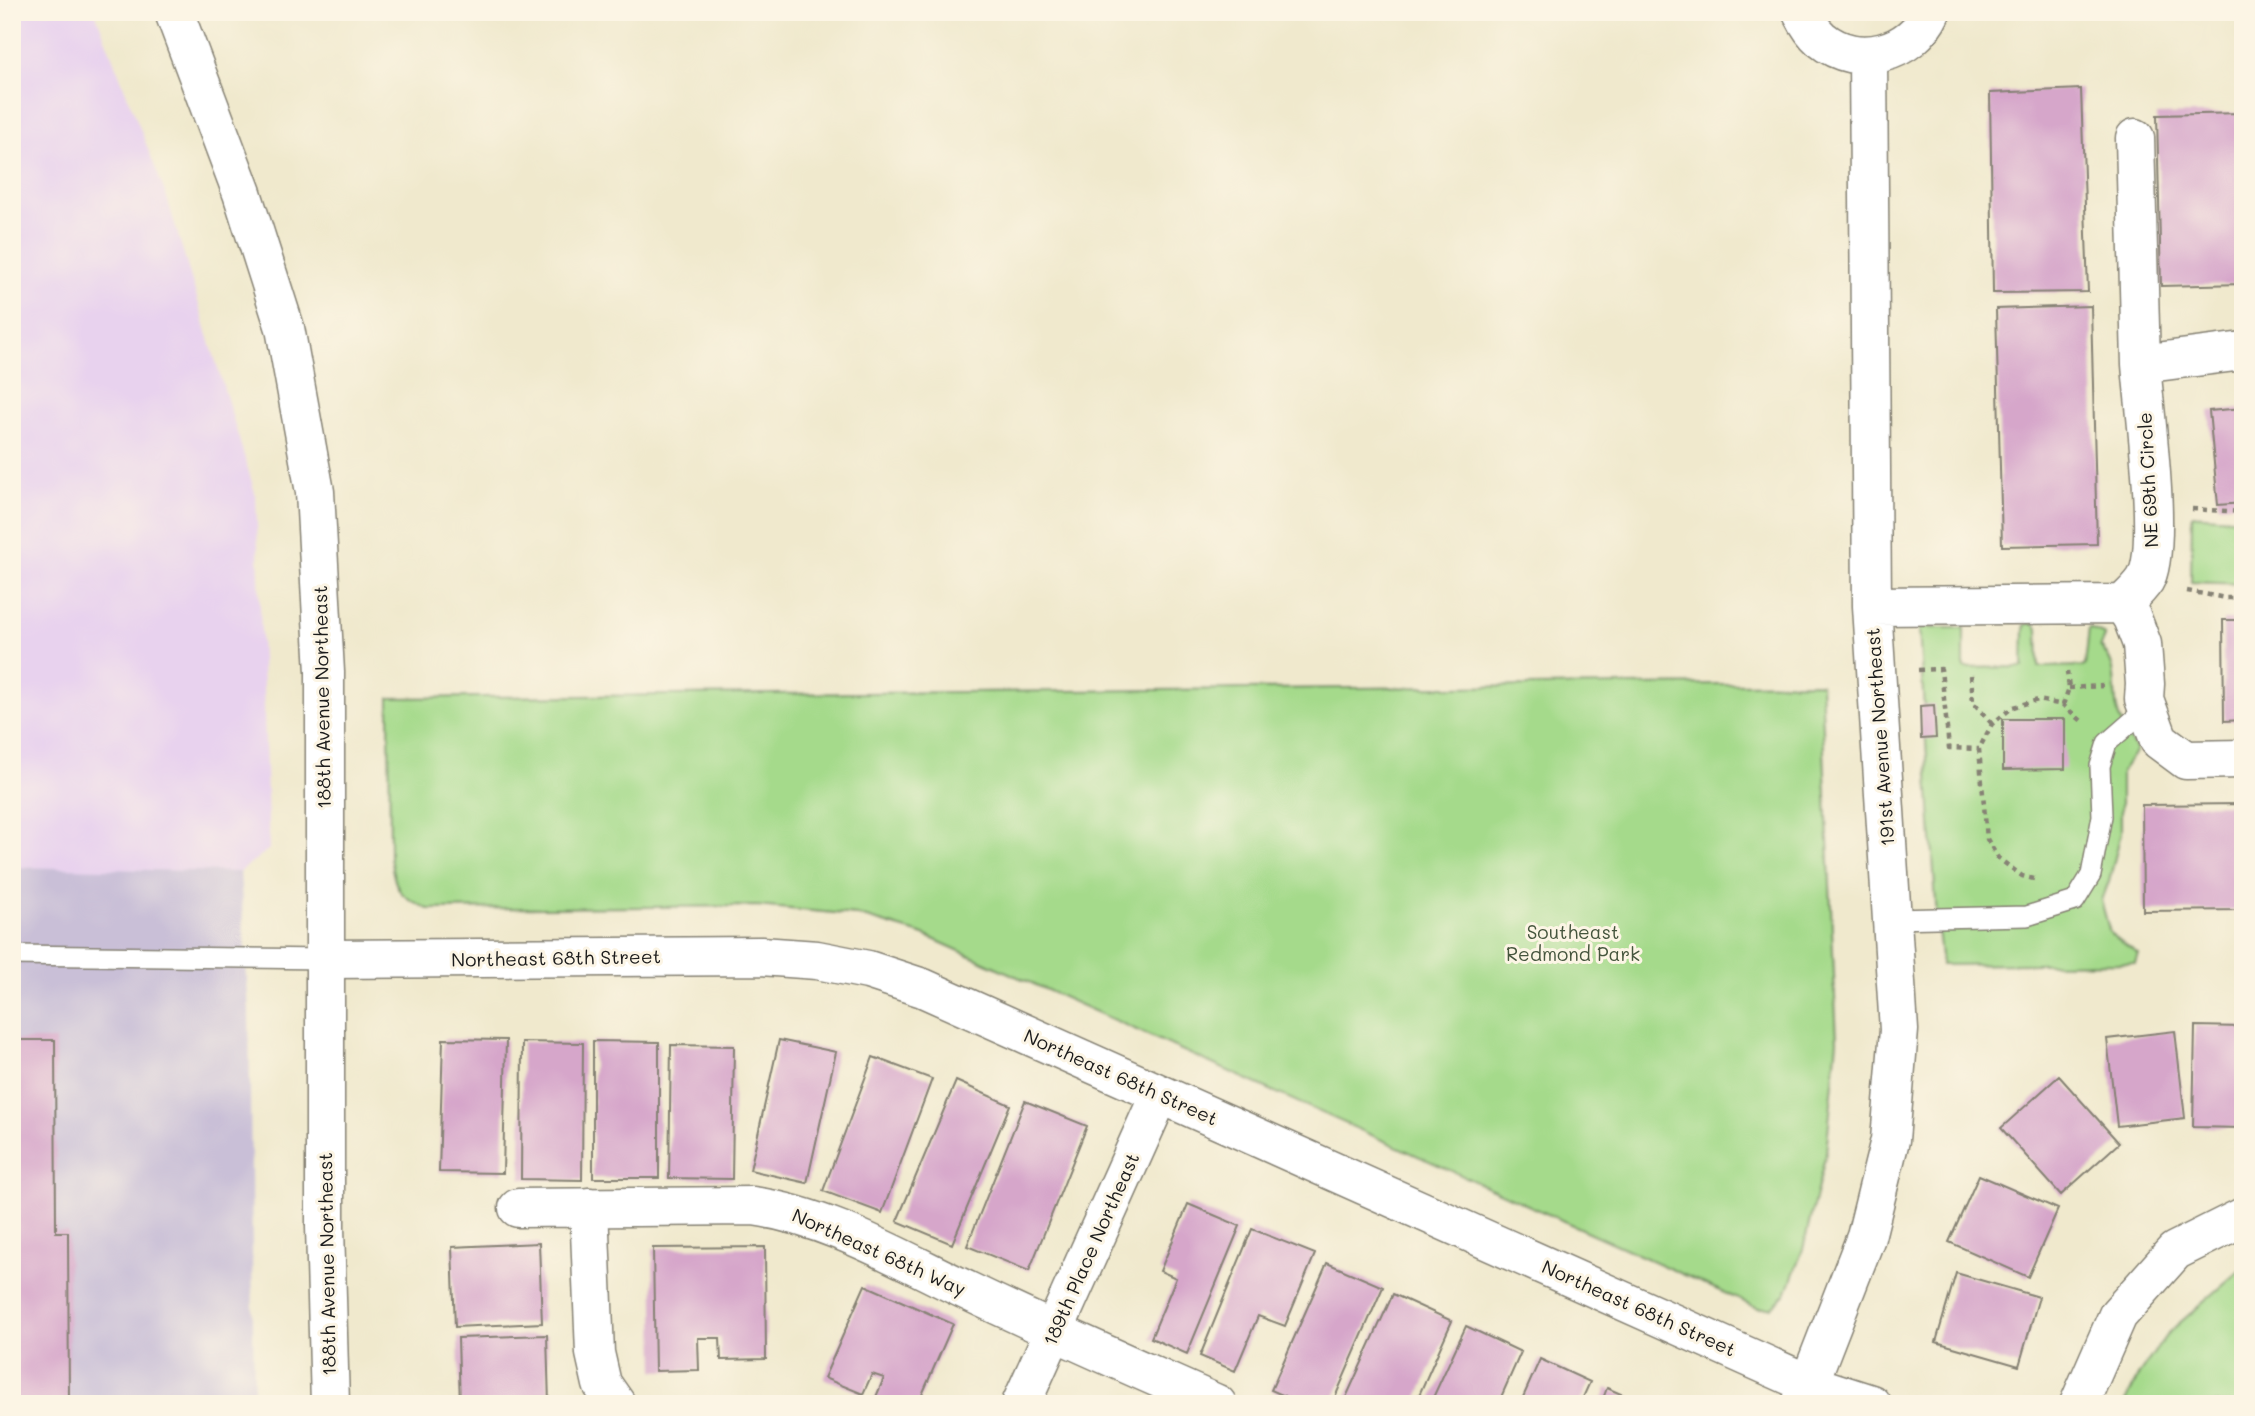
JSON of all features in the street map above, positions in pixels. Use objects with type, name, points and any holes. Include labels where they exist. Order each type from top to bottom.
[{"type":"street","name":"188th Avenue Northeast","points":[[174,12],[242,193],[285,328],[315,492],[325,672],[325,1227],[330,1404]]},
{"type":"street","points":[[1802,12],[1820,38],[1851,54],[1868,55],[1887,52],[1905,44],[1920,31],[1931,12]]},
{"type":"street","name":"191st Avenue Northeast","points":[[1805,1394],[1866,1237],[1890,1140],[1899,1030],[1872,606],[1868,55]]},
{"type":"street","name":"NE 69th Circle","points":[[2123,604],[2146,579],[2153,551],[2153,508],[2141,364],[2136,138]]},
{"type":"street","points":[[2141,364],[2243,351]]},
{"type":"street","points":[[1872,606],[2123,604],[2132,618],[2142,644],[2146,709],[2159,740],[2186,760],[2243,759]]},
{"type":"street","name":"Northeast 68th Street","points":[[325,959],[761,956],[817,960],[868,970],[923,988],[1160,1094],[1805,1394],[1871,1404]]},
{"type":"street","name":"189th Place Northeast","points":[[1021,1404],[1160,1094]]},
{"type":"street","name":"Northeast 68th Way","points":[[518,1208],[753,1206],[786,1210],[830,1226],[1055,1333],[1217,1404]]},
{"type":"street","points":[[589,1207],[595,1353],[602,1384],[616,1404]]},
{"type":"street","points":[[2079,1404],[2118,1315],[2175,1251],[2243,1217]]},
{"type":"lane","points":[[1892,919],[2027,915],[2075,901],[2091,875],[2102,816],[2100,766],[2107,743],[2146,709]]},
{"type":"lane","points":[[12,955],[325,959]]},
{"type":"path","points":[[2153,508],[2243,512]]},
{"type":"path","points":[[2188,591],[2226,598],[2243,598]]},
{"type":"path","points":[[1914,671],[1941,669],[1949,748],[1979,749]]},
{"type":"path","points":[[2063,705],[2069,688],[2067,672]]},
{"type":"path","points":[[1972,675],[1973,702],[1992,724]]},
{"type":"path","points":[[2084,887],[2066,877],[2041,880],[2022,876],[1998,858],[1987,839],[1979,749],[1992,724],[2013,707],[2038,699],[2063,705],[2088,728],[2097,746],[2100,766]]},
{"type":"shaded area","points":[[12,12],[95,12],[167,198],[256,496],[269,849],[240,872],[12,874]]},
{"type":"shaded area","points":[[12,867],[240,872],[249,1012],[254,1404],[12,1404]]},
{"type":"green space","points":[[2192,515],[2243,519],[2243,584],[2191,582]]},
{"type":"green space","points":[[2031,623],[2038,629],[2039,667],[2085,666],[2089,628],[2105,635],[2100,646],[2113,669],[2118,715],[2136,751],[2121,772],[2121,833],[2109,882],[2101,900],[2110,933],[2138,954],[2135,963],[1942,965],[1919,628],[1964,628],[1964,668],[2023,667],[2024,630],[2025,625]]},
{"type":"green space","name":"Southeast Redmond Park","points":[[1821,683],[1837,1041],[1826,1153],[1803,1249],[1786,1294],[1771,1308],[1758,1308],[924,935],[856,915],[756,906],[428,909],[400,891],[390,858],[389,698]]},
{"type":"green space","points":[[2243,1268],[2243,1404],[2125,1404],[2139,1374],[2168,1333]]},
{"type":"building","points":[[2081,89],[2088,292],[1993,293],[1990,93]]},
{"type":"building","points":[[2243,113],[2243,284],[2161,286],[2157,115]]},
{"type":"building","points":[[2091,306],[2097,544],[2002,546],[1996,309]]},
{"type":"building","points":[[2243,408],[2243,503],[2218,505],[2209,411]]},
{"type":"building","points":[[2223,620],[2243,620],[2243,720],[2224,721]]},
{"type":"building","points":[[1934,705],[1936,738],[1921,739],[1920,706]]},
{"type":"building","points":[[2003,719],[2065,719],[2065,769],[2003,770]]},
{"type":"building","points":[[2243,804],[2243,910],[2143,911],[2142,805]]},
{"type":"building","points":[[2195,1026],[2243,1027],[2243,1128],[2193,1127]]},
{"type":"building","points":[[2175,1031],[2185,1118],[2117,1126],[2107,1039]]},
{"type":"building","points":[[443,1039],[506,1040],[503,1173],[439,1172]]},
{"type":"building","points":[[12,1040],[55,1040],[56,1232],[68,1232],[69,1404],[12,1404]]},
{"type":"building","points":[[779,1040],[836,1052],[807,1183],[750,1170]]},
{"type":"building","points":[[593,1041],[659,1042],[659,1178],[593,1178]]},
{"type":"building","points":[[522,1042],[583,1043],[582,1180],[521,1179]]},
{"type":"building","points":[[671,1045],[734,1046],[732,1179],[669,1178]]},
{"type":"building","points":[[873,1057],[932,1079],[882,1213],[823,1191]]},
{"type":"building","points":[[2059,1076],[2119,1143],[2061,1195],[2001,1128]]},
{"type":"building","points":[[956,1081],[1010,1105],[952,1244],[897,1221]]},
{"type":"building","points":[[1025,1101],[1087,1126],[1029,1271],[967,1246]]},
{"type":"building","points":[[1979,1175],[2058,1209],[2028,1277],[1949,1242]]},
{"type":"building","points":[[1188,1204],[1240,1226],[1187,1354],[1151,1338],[1176,1278],[1160,1271]]},
{"type":"building","points":[[1252,1229],[1315,1254],[1285,1326],[1258,1316],[1235,1371],[1200,1356]]},
{"type":"building","points":[[539,1243],[542,1323],[455,1327],[452,1247]]},
{"type":"building","points":[[765,1247],[766,1359],[721,1360],[720,1338],[698,1338],[699,1370],[655,1371],[653,1248]]},
{"type":"building","points":[[1327,1263],[1383,1287],[1332,1404],[1303,1404],[1271,1390]]},
{"type":"building","points":[[1956,1273],[2039,1297],[2019,1366],[1936,1342]]},
{"type":"building","points":[[865,1285],[953,1324],[918,1404],[873,1404],[884,1378],[872,1374],[863,1394],[824,1378]]},
{"type":"building","points":[[1393,1294],[1452,1321],[1415,1404],[1343,1404]]},
{"type":"building","points":[[1466,1326],[1521,1352],[1498,1404],[1430,1404]]},
{"type":"building","points":[[547,1335],[549,1404],[460,1404],[458,1338]]},
{"type":"building","points":[[1540,1359],[1590,1382],[1580,1404],[1520,1404]]},
{"type":"building","points":[[1607,1388],[1644,1404],[1601,1404]]}]
